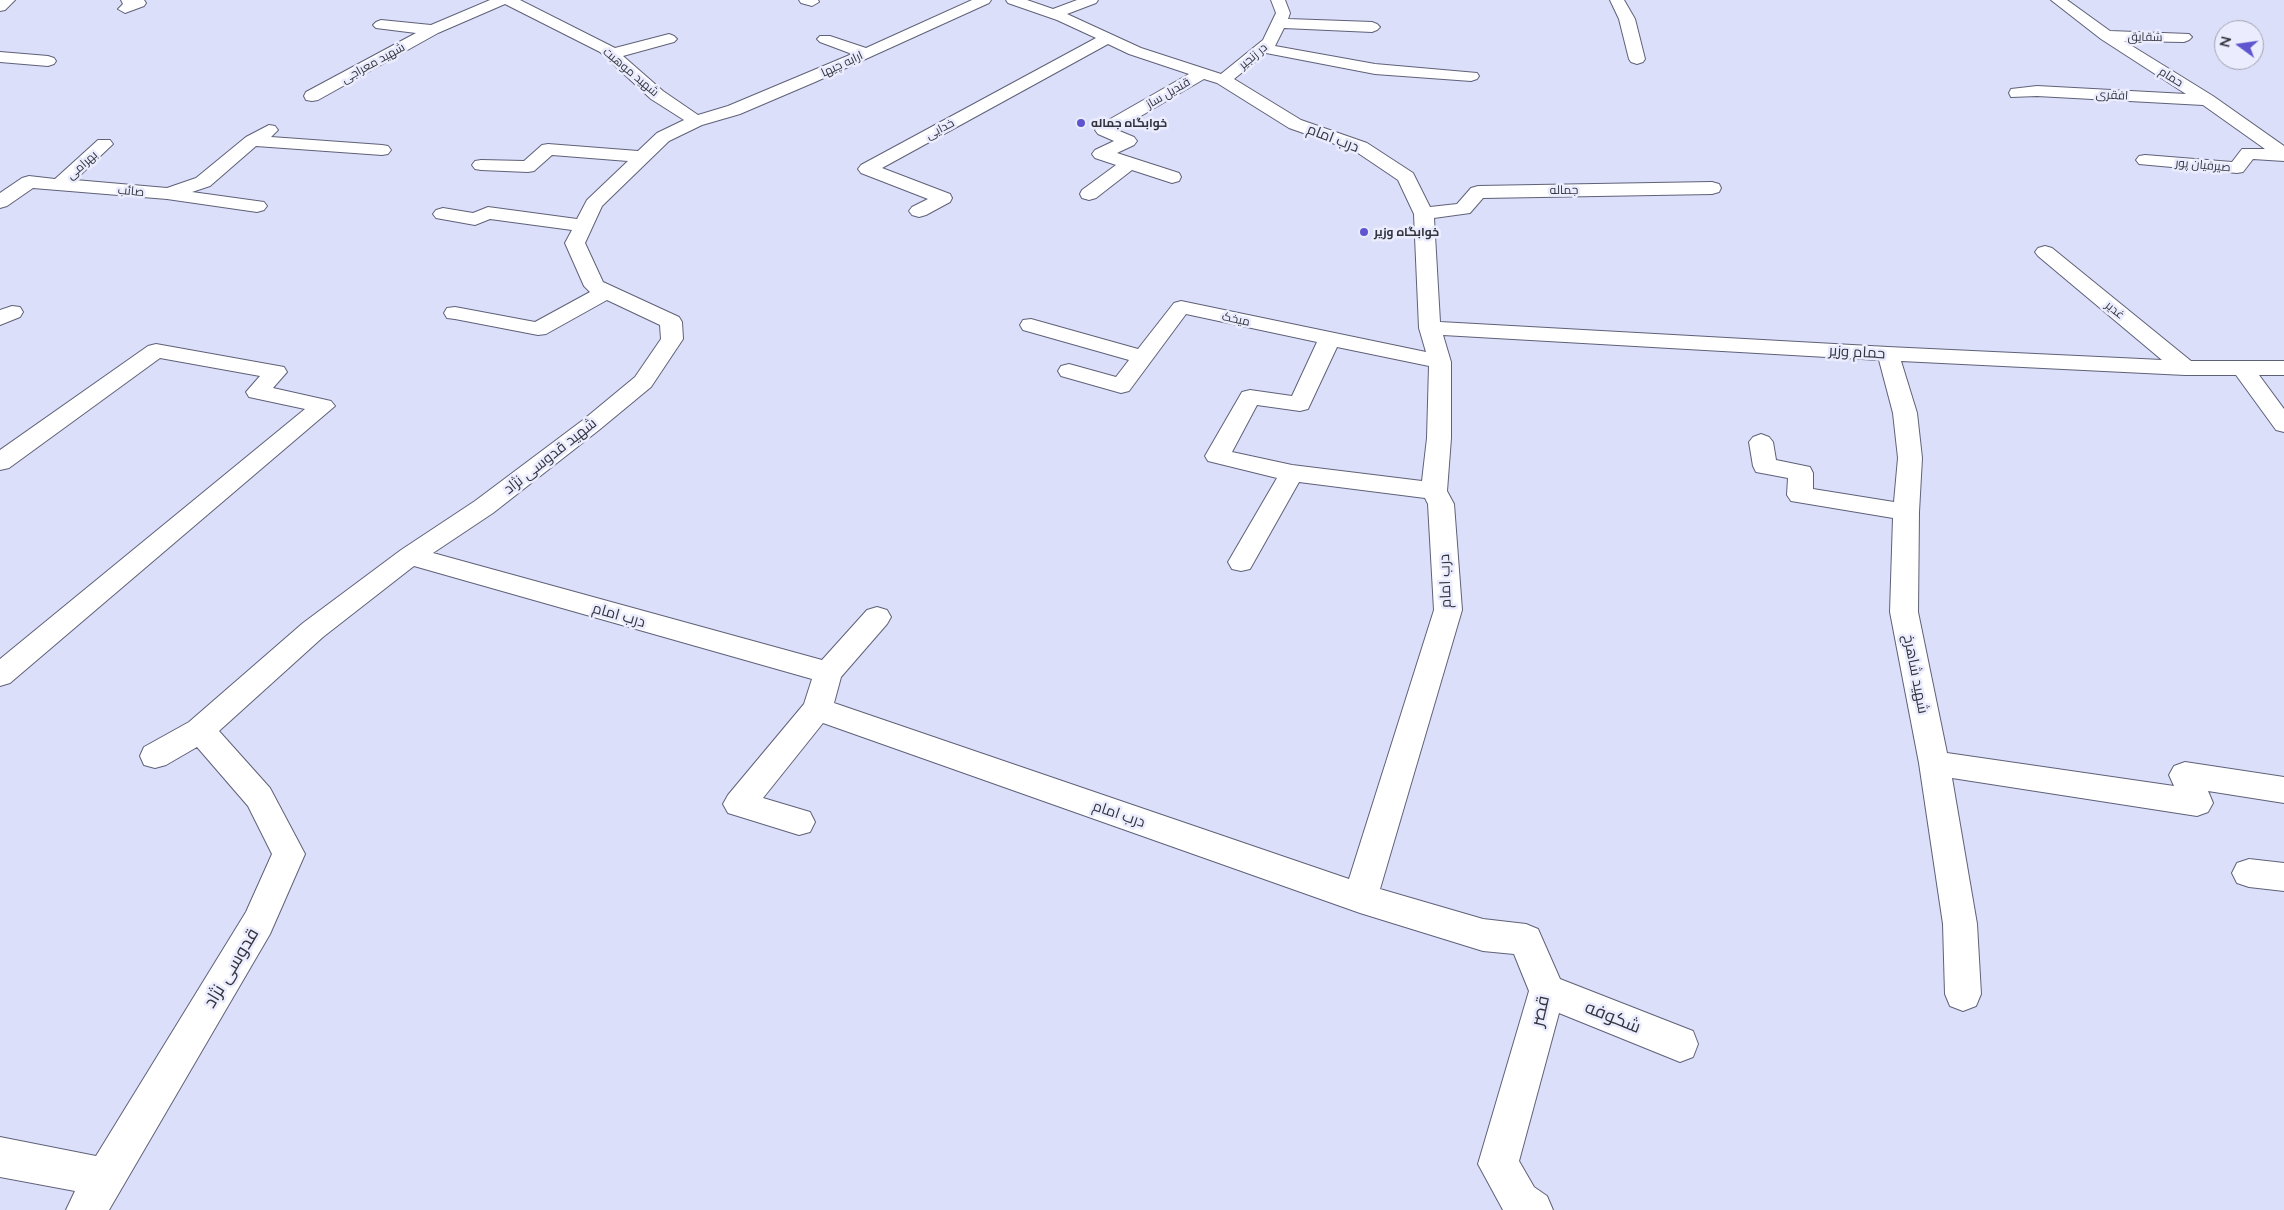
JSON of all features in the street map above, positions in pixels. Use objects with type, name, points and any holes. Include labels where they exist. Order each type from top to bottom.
[{"type":"street","points":[[0,7],[8,0]]},
{"type":"street","name":"شهید معراجی","points":[[312,96],[433,30],[502,0]]},
{"type":"street","name":"ارابه چیها","points":[[696,121],[734,110],[984,0]]},
{"type":"street","name":"درب امام","points":[[817,710],[1360,898],[1448,610],[1442,504],[1434,490],[1439,438],[1440,362],[1430,328],[1424,214],[1406,177],[1361,147],[1296,124],[1223,80],[1135,51],[1053,14],[1013,0]]},
{"type":"street","points":[[1053,14],[1091,0]]},
{"type":"street","name":"در زنجیر","points":[[1223,80],[1270,42],[1283,13],[1278,0]]},
{"type":"street","points":[[1617,0],[1627,19],[1637,59]]},
{"type":"street","name":"حمام","points":[[2058,0],[2106,36],[2207,100],[2284,155]]},
{"type":"street","name":"شهید موهبت","points":[[521,2],[606,49],[657,95],[696,121]]},
{"type":"street","points":[[1278,23],[1372,27]]},
{"type":"street","name":"شهید معراجی","points":[[381,25],[433,30]]},
{"type":"street","name":"شقایق","points":[[2106,36],[2184,37]]},
{"type":"street","name":"خدایی","points":[[919,211],[943,198],[867,169],[1108,38]]},
{"type":"street","points":[[612,54],[669,39]]},
{"type":"street","points":[[825,39],[866,53]]},
{"type":"street","points":[[1263,48],[1375,69],[1471,76]]},
{"type":"street","points":[[0,57],[48,61]]},
{"type":"street","name":"قندیل ساز","points":[[1172,177],[1101,154],[1128,141],[1104,130],[1203,73]]},
{"type":"street","name":"افقری","points":[[2016,93],[2037,91],[2207,100]]},
{"type":"street","name":"شهید قدوسی نژاد","points":[[156,756],[200,730],[313,630],[410,556],[484,507],[591,425],[642,382],[672,339],[671,322],[594,286],[575,243],[594,204],[663,137],[696,121]]},
{"type":"street","name":"صائب","points":[[0,202],[29,182],[169,194],[203,182],[252,141],[269,130]]},
{"type":"street","points":[[252,141],[382,150]]},
{"type":"street","name":"بهرامی","points":[[59,185],[104,144]]},
{"type":"street","points":[[481,165],[528,167],[548,149],[642,157]]},
{"type":"street","name":"صیرفیان پور","points":[[2145,160],[2237,168],[2248,153],[2284,155]]},
{"type":"street","points":[[1089,194],[1130,163]]},
{"type":"street","name":"جماله","points":[[1424,214],[1463,209],[1478,192],[1712,188]]},
{"type":"street","points":[[169,194],[257,206]]},
{"type":"street","points":[[443,214],[475,219],[488,213],[584,226]]},
{"type":"street","name":"غدیر","points":[[2045,252],[2186,368]]},
{"type":"street","points":[[455,313],[538,329],[606,292]]},
{"type":"street","name":"میخک","points":[[1069,371],[1121,386],[1181,307],[1440,362]]},
{"type":"street","points":[[1031,325],[1143,357]]},
{"type":"street","name":"حمام وزیر","points":[[1430,328],[1888,354],[2186,368],[2284,368]]},
{"type":"street","points":[[1330,338],[1300,404],[1250,397],[1217,456],[1292,473],[1434,490]]},
{"type":"street","points":[[0,462],[156,351],[276,372],[257,392],[323,406],[0,675]]},
{"type":"street","name":"شهید شاهرخ","points":[[1888,354],[1905,414],[1910,458],[1906,512],[1904,612],[1934,763],[1960,924],[1963,994]]},
{"type":"street","points":[[2243,369],[2284,425]]},
{"type":"street","points":[[1761,442],[1765,466],[1801,473],[1800,495],[1906,512]]},
{"type":"street","points":[[1241,562],[1292,473]]},
{"type":"street","name":"درب امام","points":[[410,556],[828,673]]},
{"type":"street","points":[[799,822],[739,804],[817,710],[828,673],[877,617]]},
{"type":"street","name":"قدوسی نژاد","points":[[86,1210],[258,923],[289,854],[258,797],[200,730]]},
{"type":"street","points":[[1934,763],[2197,803],[2185,775],[2284,790]]},
{"type":"street","points":[[2249,873],[2284,877]]},
{"type":"street","name":"قصر","points":[[1360,898],[1483,935],[1526,940],[1547,991],[1498,1164],[1520,1201],[1533,1210]]},
{"type":"street","name":"شکوفه","points":[[1547,991],[1680,1044]]},
{"type":"street","points":[[0,1157],[105,1177]]},
{"type":"place","name":"خوابگاه جماله","points":[[1081,123]]},
{"type":"place","name":"خوابگاه وزیر","points":[[1364,232]]}]
